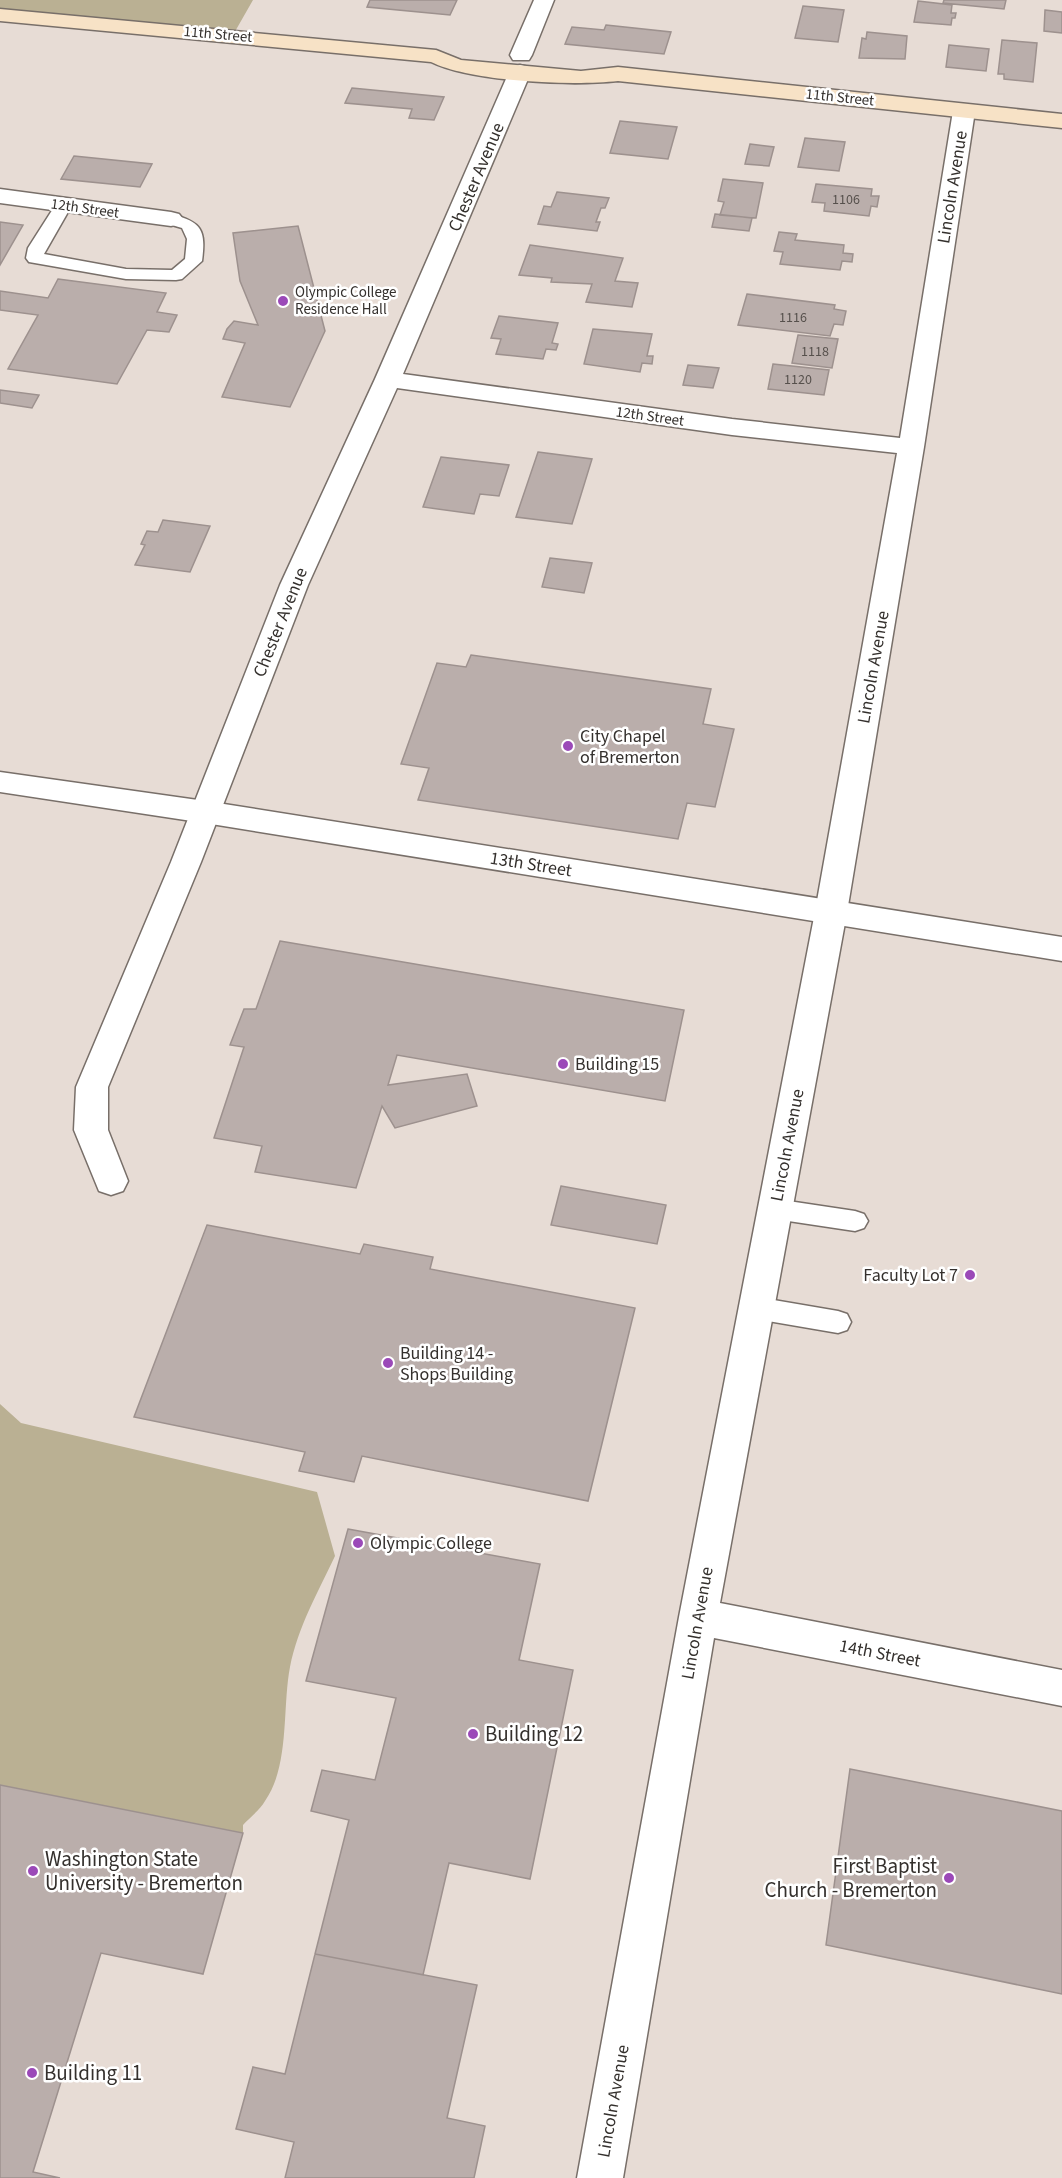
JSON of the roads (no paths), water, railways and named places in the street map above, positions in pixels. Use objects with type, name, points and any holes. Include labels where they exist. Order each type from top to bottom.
[{"type":"main road","name":"11th Street","points":[[0,15],[436,56],[456,66],[520,63],[581,78],[618,74],[1062,121]]},
{"type":"street","name":"Chester Avenue","points":[[111,1181],[90,1130],[92,1088],[205,812],[294,585],[388,380],[544,0]]},
{"type":"street","name":"Lincoln Avenue","points":[[606,2177],[698,1617],[831,912],[911,447],[964,111]]},
{"type":"street","name":"12th Street","points":[[0,196],[171,219]]},
{"type":"street","name":"12th Street","points":[[388,380],[732,428],[911,447]]},
{"type":"street","name":"13th Street","points":[[0,782],[205,812],[1062,949]]},
{"type":"street","name":"14th Street","points":[[698,1617],[1062,1688]]},
{"type":"lane","points":[[64,205],[37,248],[35,258],[126,274],[176,274],[193,261],[196,239],[189,225],[171,219]]},
{"type":"lane","points":[[775,1209],[855,1221]]},
{"type":"lane","points":[[756,1308],[838,1322]]},
{"type":"place","name":"Olympic College Residence Hall","points":[[283,301]]},
{"type":"place","name":"City Chapel of Bremerton","points":[[568,746]]},
{"type":"place","name":"Building 15","points":[[563,1064]]},
{"type":"place","name":"Faculty Lot 7","points":[[970,1275]]},
{"type":"place","name":"Building 14 - Shops Building","points":[[388,1363]]},
{"type":"place","name":"Olympic College","points":[[358,1543]]},
{"type":"place","name":"Building 12","points":[[473,1734]]},
{"type":"place","name":"Washington State University - Bremerton","points":[[33,1871]]},
{"type":"place","name":"First Baptist Church - Bremerton","points":[[949,1878]]},
{"type":"place","name":"Building 11","points":[[32,2073]]}]
